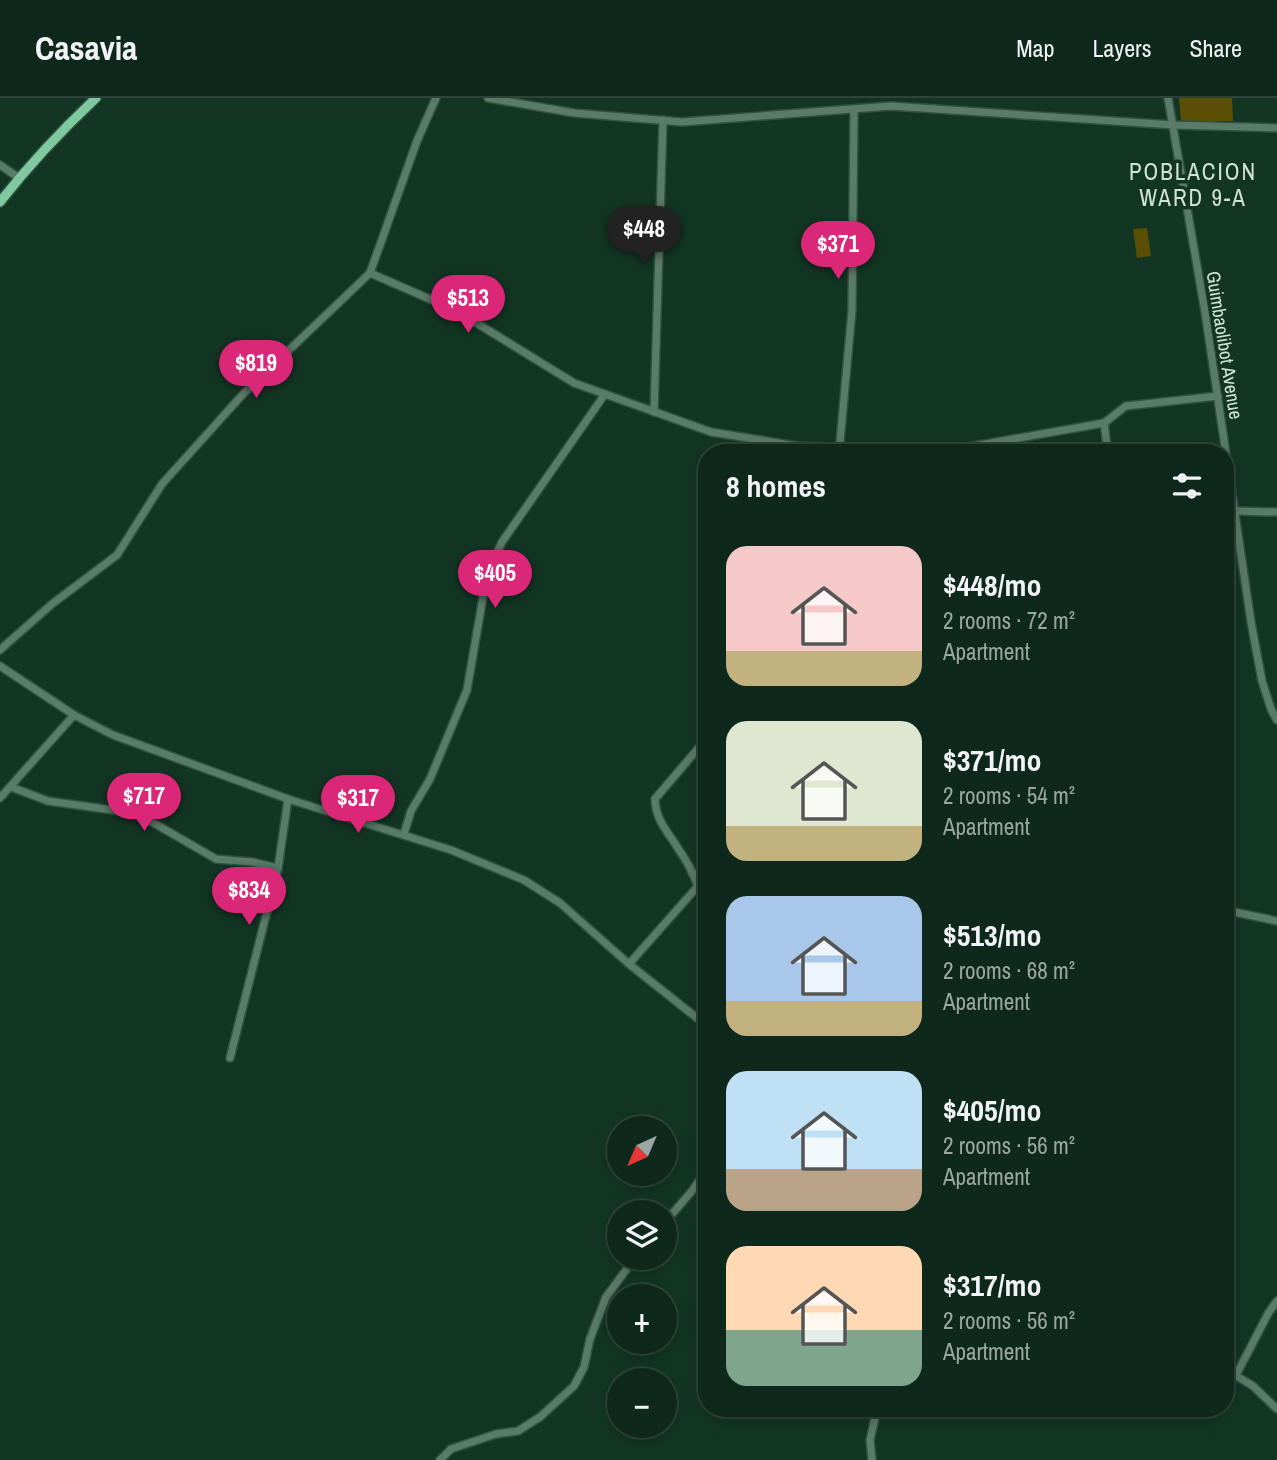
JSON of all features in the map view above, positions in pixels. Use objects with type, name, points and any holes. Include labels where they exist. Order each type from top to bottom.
[{"type":"main road","points":[[0,202],[19,178],[96,98]]},
{"type":"street","points":[[0,650],[52,604],[117,555],[162,484],[244,393],[370,273],[416,141],[436,98]]},
{"type":"street","points":[[488,98],[574,113],[682,122],[891,106],[1174,125],[1277,128]]},
{"type":"street","name":"Guimbaolibot Avenue","points":[[1168,98],[1226,444]]},
{"type":"street","points":[[840,444],[852,310],[854,109]]},
{"type":"street","points":[[654,412],[663,120]]},
{"type":"street","points":[[0,165],[19,178]]},
{"type":"street","points":[[370,273],[457,311],[574,383],[711,432],[785,444]]},
{"type":"street","points":[[404,834],[411,811],[430,779],[467,690],[487,573],[502,542],[605,394]]},
{"type":"street","points":[[985,444],[1104,423],[1126,406],[1218,396]]},
{"type":"street","points":[[1104,423],[1107,444]]},
{"type":"street","name":"Guimbaolibot Avenue","points":[[1234,498],[1262,681],[1277,720]]},
{"type":"street","points":[[1236,511],[1277,512]]},
{"type":"street","points":[[0,666],[74,715],[113,735],[289,799],[404,834],[489,864],[524,880],[560,902],[629,964],[698,1019]]},
{"type":"street","points":[[0,798],[74,715]]},
{"type":"street","points":[[629,964],[698,886],[679,848],[655,813],[655,799],[698,748]]},
{"type":"street","points":[[11,787],[48,801],[127,812],[145,818],[216,859],[252,862],[278,868]]},
{"type":"street","points":[[230,1058],[278,868],[289,799]]},
{"type":"street","points":[[692,873],[698,874]]},
{"type":"street","points":[[1234,912],[1277,921]]},
{"type":"street","points":[[677,1208],[698,1182]]},
{"type":"street","points":[[440,1460],[451,1449],[496,1433],[518,1431],[540,1417],[574,1386],[584,1367],[590,1339],[606,1297],[626,1270]]},
{"type":"street","points":[[1277,1301],[1236,1376],[1253,1386],[1277,1409]]},
{"type":"street","points":[[872,1460],[870,1440],[875,1417]]},
{"type":"shaded area","points":[[1179,98],[1232,98],[1233,121],[1181,121]]},
{"type":"shaded area","points":[[1147,228],[1151,256],[1137,258],[1133,229]]},
{"type":"district","name":"POBLACION WARD 9-A","points":[[1193,185]]}]
